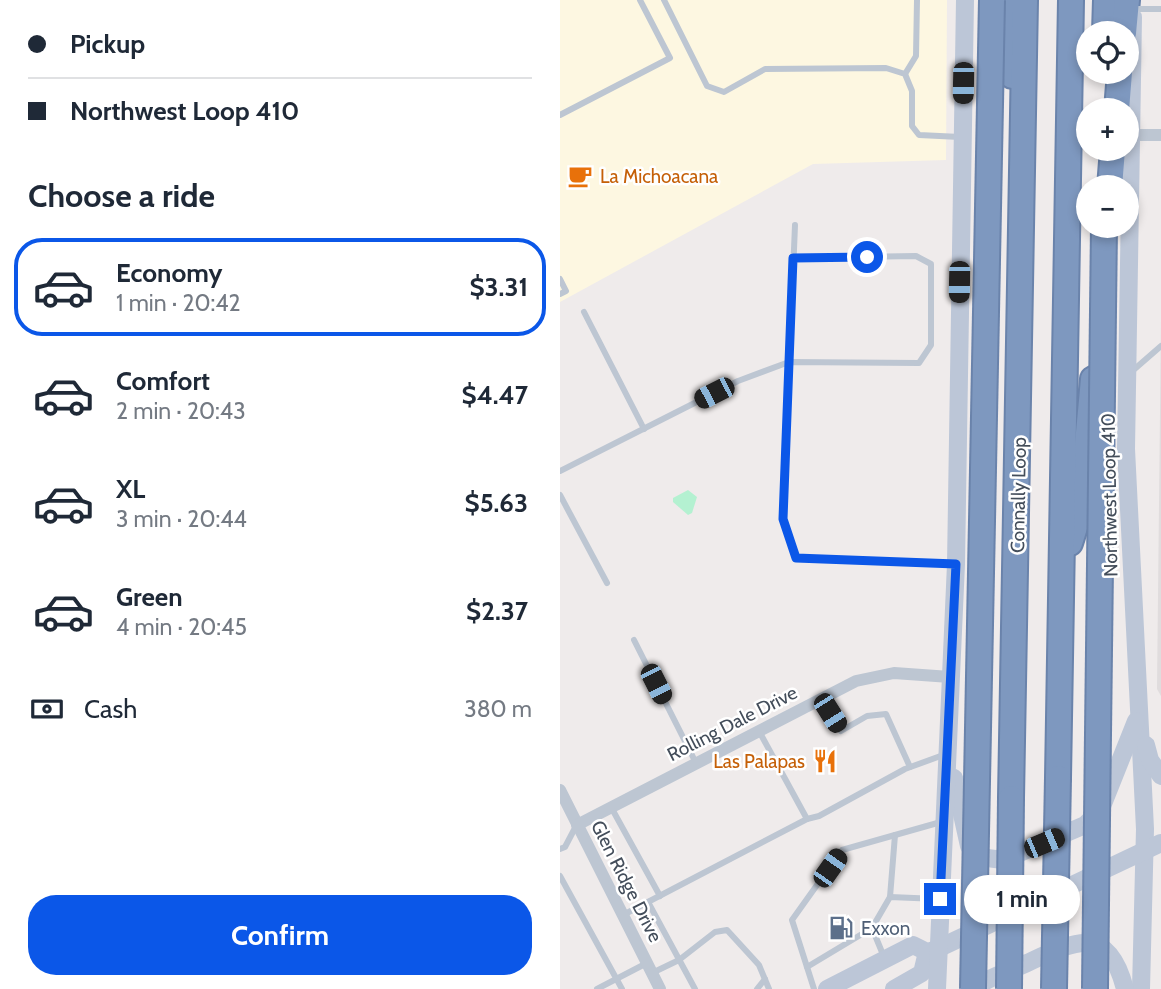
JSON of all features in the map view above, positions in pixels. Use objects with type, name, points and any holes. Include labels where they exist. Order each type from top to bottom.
[{"type":"highway","points":[[973,989],[992,0]]},
{"type":"highway","points":[[1003,0],[1022,140]]},
{"type":"highway","name":"Connally Loop","points":[[1009,989],[1025,0]]},
{"type":"highway","points":[[1054,989],[1071,0]]},
{"type":"highway","points":[[1105,21],[1106,0]]},
{"type":"highway","points":[[1127,21],[1131,3]]},
{"type":"highway","points":[[1061,571],[1081,508],[1104,238]]},
{"type":"highway","points":[[1095,989],[1105,238]]},
{"type":"main road","points":[[894,989],[922,973],[932,950],[940,899],[946,821],[956,564],[965,0]]},
{"type":"main road","name":"Northwest Loop 410","points":[[1126,98],[1131,3]]},
{"type":"main road","name":"Northwest Loop 410","points":[[1123,161],[1129,374],[1126,449],[1138,715],[1153,847],[1141,989]]},
{"type":"main road","points":[[947,747],[969,846],[979,857],[1003,860],[1085,825],[1101,810],[1138,715]]},
{"type":"main road","points":[[1138,715],[1150,760],[1161,776]]},
{"type":"main road","points":[[827,989],[913,945],[932,950],[1153,847]]},
{"type":"main road","points":[[973,989],[1075,942],[1104,948],[1118,964],[1125,989]]},
{"type":"main road","points":[[932,950],[937,989]]},
{"type":"street","points":[[1139,139],[1161,135]]},
{"type":"street","name":"Rolling Dale Drive","points":[[578,825],[821,699],[874,675],[918,673],[950,677]]},
{"type":"street","name":"Glen Ridge Drive","points":[[560,790],[660,989]]},
{"type":"lane","points":[[560,115],[670,58],[640,0]]},
{"type":"lane","points":[[664,0],[707,86],[724,92],[765,69],[886,68],[905,74],[912,90],[912,126],[919,135],[962,137]]},
{"type":"lane","points":[[905,74],[916,56],[917,0]]},
{"type":"lane","points":[[1131,3],[1161,9]]},
{"type":"lane","points":[[794,225],[783,519],[796,558],[956,564]]},
{"type":"lane","points":[[560,471],[738,381],[789,362],[919,363],[931,345],[931,264],[916,256],[793,258]]},
{"type":"lane","points":[[560,279],[566,291],[560,294]]},
{"type":"lane","points":[[584,312],[644,429]]},
{"type":"lane","points":[[1129,374],[1161,346]]},
{"type":"lane","points":[[560,495],[607,583]]},
{"type":"lane","points":[[634,640],[696,763]]},
{"type":"lane","points":[[821,699],[841,731],[867,716],[886,714],[910,768]]},
{"type":"lane","points":[[759,731],[807,818]]},
{"type":"lane","points":[[623,915],[807,818],[820,816],[947,747]]},
{"type":"lane","points":[[611,807],[660,896]]},
{"type":"lane","points":[[814,989],[792,920],[842,850],[946,821]]},
{"type":"lane","points":[[560,849],[565,847],[578,825]]},
{"type":"lane","points":[[807,967],[872,928],[890,897],[895,835]]},
{"type":"lane","points":[[560,876],[622,989]]},
{"type":"lane","points":[[890,897],[940,899]]},
{"type":"lane","points":[[648,902],[695,989]]},
{"type":"lane","points":[[872,928],[885,959]]},
{"type":"lane","points":[[597,989],[617,979],[679,960],[715,932],[727,930],[759,965],[769,989]]},
{"type":"lane","points":[[757,989],[765,979]]},
{"type":"shaded area","points":[[560,0],[947,0],[946,160],[813,164],[560,302]]},
{"type":"shaded area","points":[[1161,320],[1161,696],[1157,689]]},
{"type":"green space","points":[[688,490],[697,497],[692,513],[688,515],[673,502],[673,498]]},
{"type":"place","name":"La Michoacana","points":[[580,176]]},
{"type":"place","name":"Las Palapas","points":[[825,761]]},
{"type":"place","name":"Exxon","points":[[841,928]]},
{"type":"route","points":[[867,257],[793,258],[783,519],[796,558],[956,564],[947,740],[946,821],[940,899]]}]
